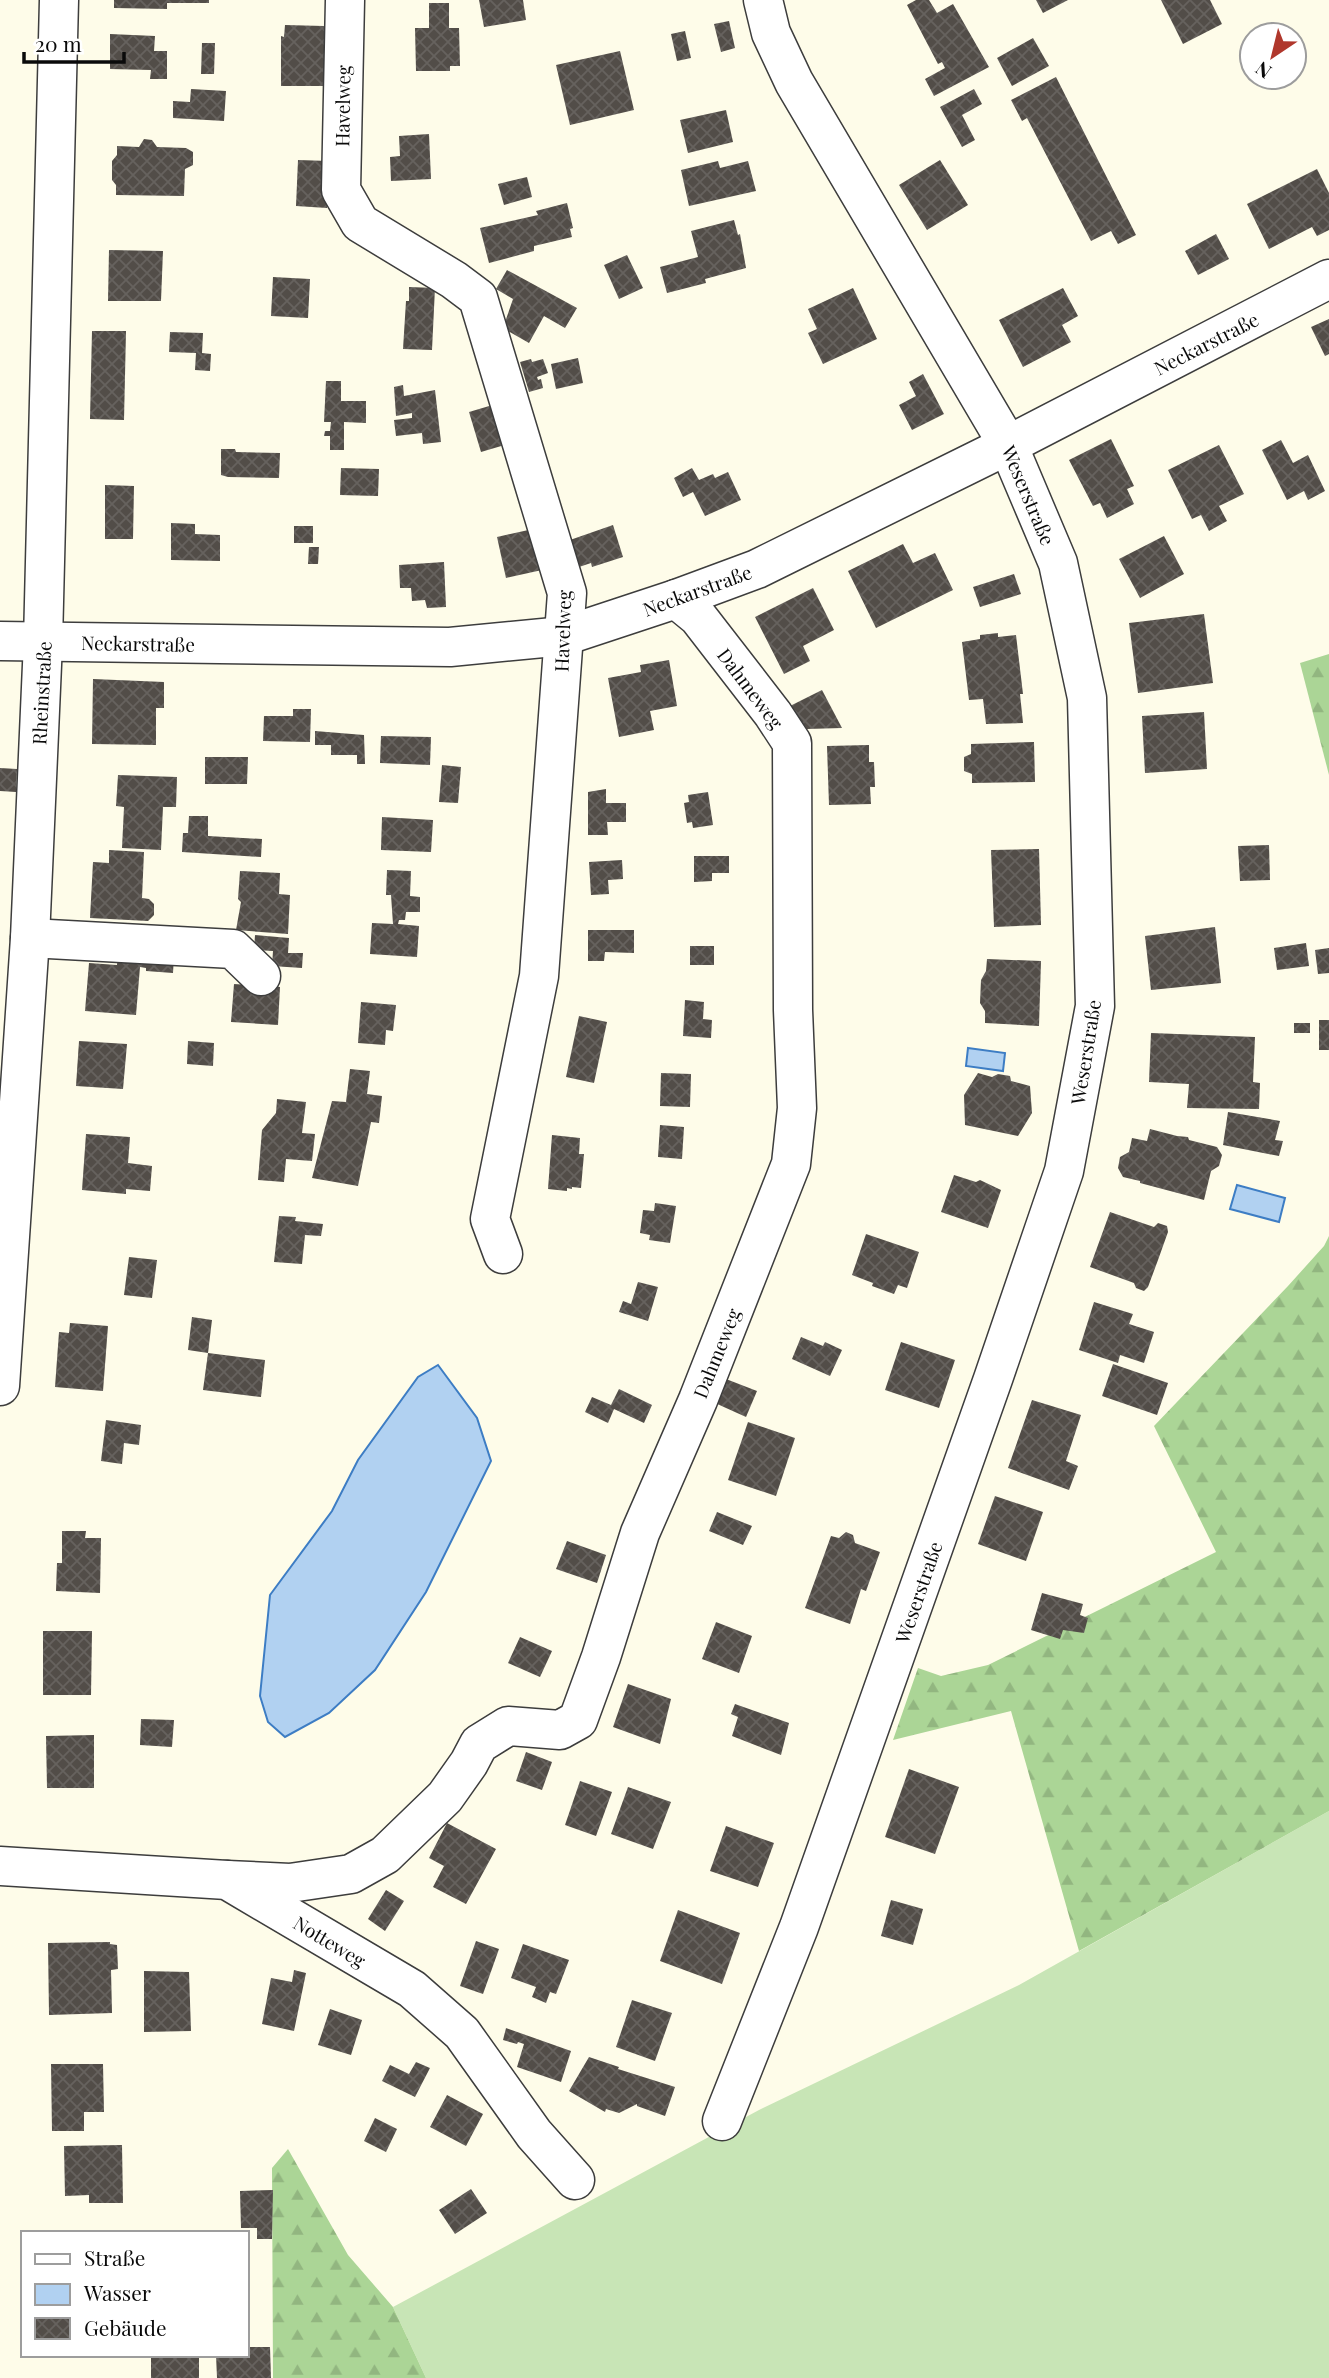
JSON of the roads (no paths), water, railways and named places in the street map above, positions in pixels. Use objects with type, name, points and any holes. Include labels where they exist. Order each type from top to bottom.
[{"type":"street","name":"Rheinstraße","points":[[0,1386],[30,938],[43,642],[59,0]]},
{"type":"street","name":"Havelweg","points":[[345,0],[341,190],[360,223],[454,280],[478,298],[567,593],[539,976],[490,1219],[503,1254]]},
{"type":"street","name":"Weserstraße","points":[[722,2121],[799,1927],[1064,1171],[1095,1006],[1087,698],[1058,563],[1009,445],[794,82],[771,33],[763,0]]},
{"type":"street","name":"Neckarstraße","points":[[0,641],[450,647],[564,636],[757,569],[1009,445],[1329,279]]},
{"type":"street","name":"Dahmeweg","points":[[227,1880],[290,1883],[351,1874],[385,1855],[445,1797],[479,1744],[508,1726],[560,1730],[578,1720],[640,1533],[698,1400],[791,1164],[797,1108],[793,1010],[792,743],[773,714],[698,617],[676,599]]},
{"type":"street","points":[[30,938],[233,949],[261,976]]},
{"type":"street","name":"Notteweg","points":[[0,1866],[227,1880],[412,1989],[462,2033],[534,2134],[575,2180]]},
{"type":"water","points":[[968,1048],[1005,1053],[1003,1071],[966,1066]]},
{"type":"water","points":[[1237,1185],[1285,1198],[1279,1222],[1230,1209]]},
{"type":"water","points":[[438,1365],[477,1418],[491,1461],[426,1592],[375,1670],[329,1713],[285,1737],[268,1722],[260,1696],[270,1595],[332,1511],[358,1460],[418,1377]]}]
